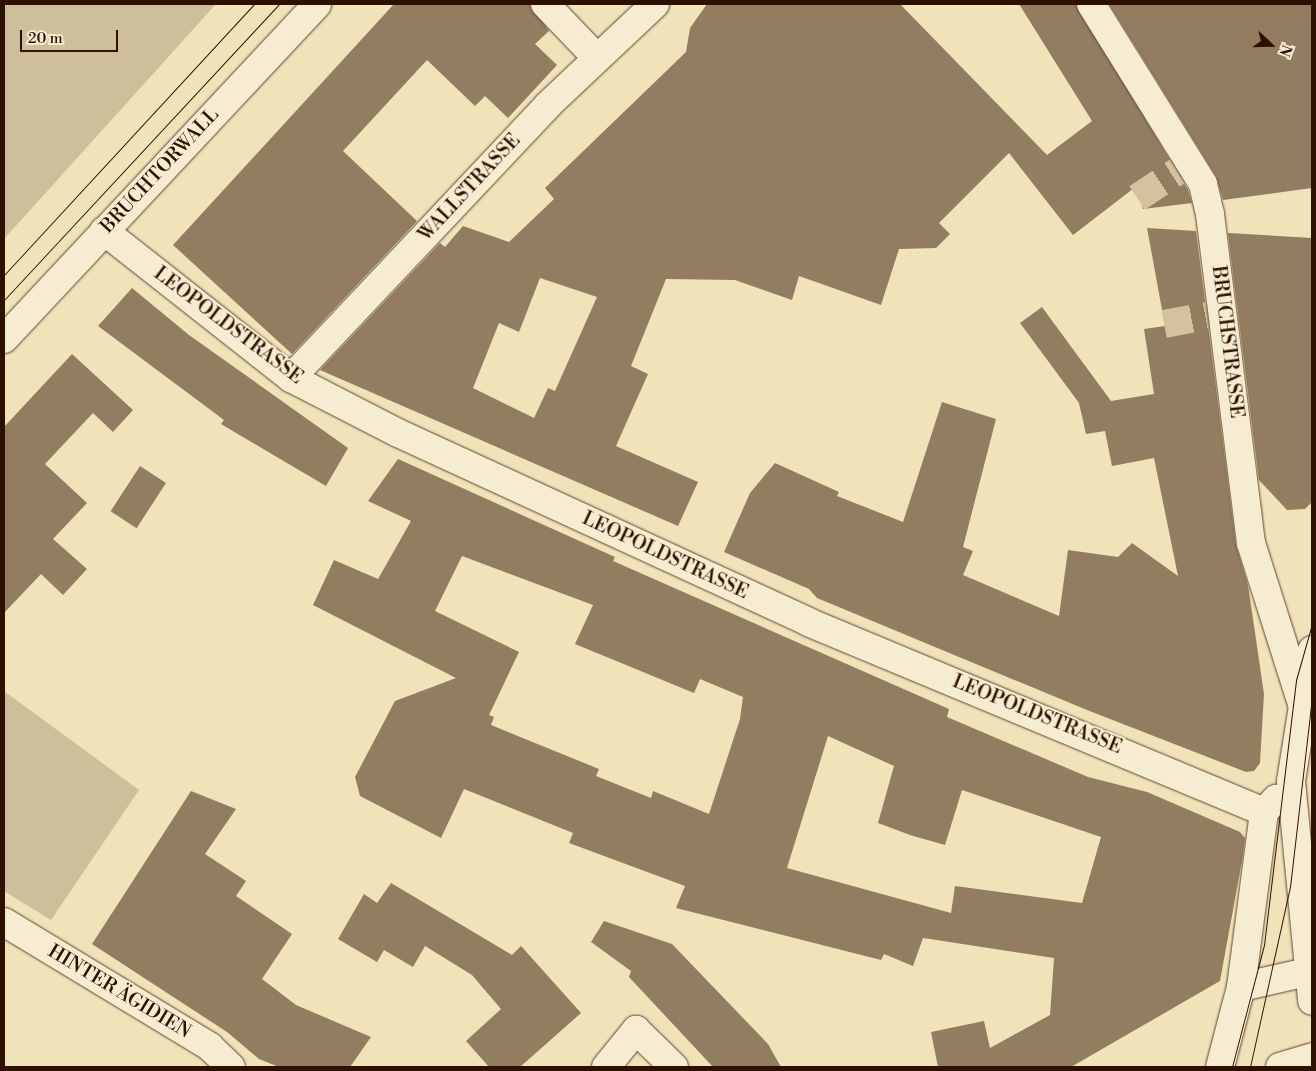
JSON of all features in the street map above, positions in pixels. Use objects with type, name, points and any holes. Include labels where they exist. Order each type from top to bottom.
[{"type":"street","name":"BRUCHTORWALL","points":[[4,339],[317,4]]},
{"type":"street","points":[[545,4],[596,57]]},
{"type":"street","name":"WALLSTRASSE","points":[[291,378],[596,57],[655,4]]},
{"type":"street","name":"BRUCHSTRASSE","points":[[1091,4],[1202,184],[1212,223],[1251,543],[1302,704]]},
{"type":"street","name":"LEOPOLDSTRASSE","points":[[104,231],[291,378],[398,433],[767,604],[1264,812]]},
{"type":"street","points":[[1312,650],[1291,781],[1312,1001]]},
{"type":"street","points":[[1220,1067],[1240,987],[1264,812],[1291,781]]},
{"type":"street","name":"HINTER ÄGIDIEN","points":[[4,922],[210,1047],[231,1067]]},
{"type":"street","points":[[1240,987],[1310,972]]},
{"type":"street","points":[[609,1062],[636,1030],[674,1067]]},
{"type":"street","points":[[1280,1067],[1312,1058]]},
{"type":"shaded area","points":[[4,4],[216,4],[4,239]]},
{"type":"shaded area","points":[[4,691],[139,790],[51,920],[4,891]]},
{"type":"building","points":[[394,4],[530,4],[549,31],[535,44],[557,65],[508,118],[485,96],[475,106],[427,60],[343,151],[417,221],[292,354],[173,245]]},
{"type":"building","points":[[707,4],[900,4],[1047,155],[1092,121],[1019,4],[1076,4],[1188,190],[1192,203],[1143,209],[1138,185],[1073,235],[1009,153],[939,223],[950,234],[936,248],[899,249],[881,305],[799,276],[792,300],[735,280],[666,279],[631,366],[648,374],[616,446],[698,482],[678,526],[320,370],[440,243],[445,247],[463,226],[509,242],[554,199],[545,188],[686,52],[690,28]],"holes":[[[540,278],[597,297],[555,391],[548,388],[534,418],[473,388],[499,323],[519,332]]]},
{"type":"building","points":[[1109,4],[1312,4],[1312,188],[1223,200],[1216,176]]},
{"type":"building","points":[[1147,228],[1196,231],[1236,545],[1248,585],[1264,694],[1260,763],[1254,771],[1246,772],[1087,710],[817,598],[809,589],[724,552],[750,493],[775,463],[839,492],[837,496],[903,522],[942,402],[996,419],[963,547],[973,551],[963,575],[1059,616],[1068,550],[1118,557],[1132,543],[1178,576],[1154,458],[1112,466],[1105,431],[1086,434],[1079,403],[1020,323],[1042,307],[1111,401],[1154,394],[1144,329],[1165,326]]},
{"type":"building","points":[[1228,233],[1312,238],[1312,502],[1305,509],[1287,510],[1259,480]]},
{"type":"building","points":[[132,288],[189,335],[348,448],[326,486],[221,424],[224,420],[98,326]]},
{"type":"building","points":[[72,354],[133,410],[113,432],[93,413],[45,464],[87,503],[53,539],[87,569],[63,595],[41,574],[4,613],[4,427]]},
{"type":"building","points":[[398,459],[615,557],[613,561],[949,709],[947,717],[1088,777],[1147,792],[1240,832],[1245,838],[1242,861],[1220,981],[1071,1067],[938,1067],[931,1032],[984,1021],[990,1048],[1050,1015],[1054,958],[923,938],[913,966],[884,954],[881,960],[676,908],[685,886],[569,843],[573,833],[464,789],[441,838],[360,796],[355,777],[395,701],[456,678],[313,605],[334,560],[378,579],[411,521],[368,501]],"holes":[[[462,556],[593,605],[575,644],[694,693],[700,679],[743,697],[740,719],[709,814],[653,791],[651,798],[596,776],[599,769],[491,725],[494,717],[489,715],[519,652],[435,611]],[[828,736],[894,766],[878,823],[910,835],[945,845],[962,790],[1101,837],[1082,903],[955,886],[951,913],[787,868]]]},
{"type":"building","points":[[140,466],[166,483],[137,528],[111,511]]},
{"type":"building","points":[[191,791],[236,809],[205,854],[246,881],[236,896],[292,934],[262,979],[296,1005],[371,1037],[350,1067],[279,1067],[259,1059],[227,1032],[92,944]]},
{"type":"building","points":[[391,883],[512,955],[521,946],[581,1013],[520,1067],[489,1067],[466,1041],[501,1009],[472,975],[425,946],[413,967],[384,950],[377,962],[338,939],[364,894],[377,903]]},
{"type":"building","points":[[604,921],[672,944],[768,1044],[781,1067],[713,1067],[629,977],[631,971],[591,942]]},
{"type":"tunnel","points":[[1137,198],[1190,163]]},
{"type":"tunnel","points":[[1164,324],[1223,313]]},
{"type":"tram line","points":[[4,275],[254,4]]},
{"type":"tram line","points":[[4,300],[279,4]]},
{"type":"tram line","points":[[1232,1067],[1264,945],[1296,680],[1312,624]]},
{"type":"tram line","points":[[1250,1067],[1290,887],[1312,696]]}]
